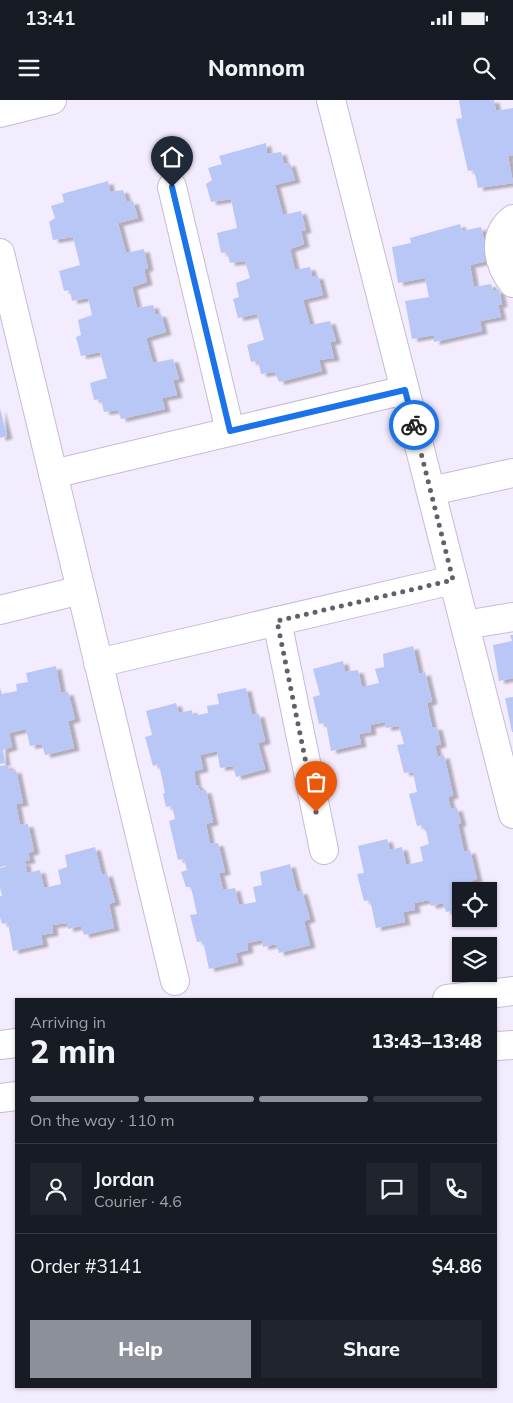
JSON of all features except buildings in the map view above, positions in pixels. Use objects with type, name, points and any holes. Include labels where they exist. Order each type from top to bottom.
[{"type":"street","points":[[0,113],[52,100]]},
{"type":"street","points":[[331,100],[513,814]]},
{"type":"street","points":[[172,187],[230,431]]},
{"type":"street","points":[[513,219],[502,234],[499,247],[500,260],[505,272],[513,283]]},
{"type":"street","points":[[0,253],[9,328],[53,474],[175,981]]},
{"type":"street","points":[[53,474],[405,390]]},
{"type":"street","points":[[431,491],[513,474]]},
{"type":"street","points":[[98,663],[453,580]]},
{"type":"street","points":[[0,610],[81,590]]},
{"type":"street","points":[[464,625],[513,617]]},
{"type":"street","points":[[277,621],[324,850]]},
{"type":"street","points":[[455,998],[513,991]]},
{"type":"street","points":[[0,1045],[15,1043]]},
{"type":"street","points":[[497,1046],[513,1045]]},
{"type":"street","points":[[0,1098],[15,1096]]},
{"type":"way so far","points":[[316,812],[277,621],[453,580],[414,425]]},
{"type":"route","points":[[172,187],[230,431],[405,390],[414,425]]}]
